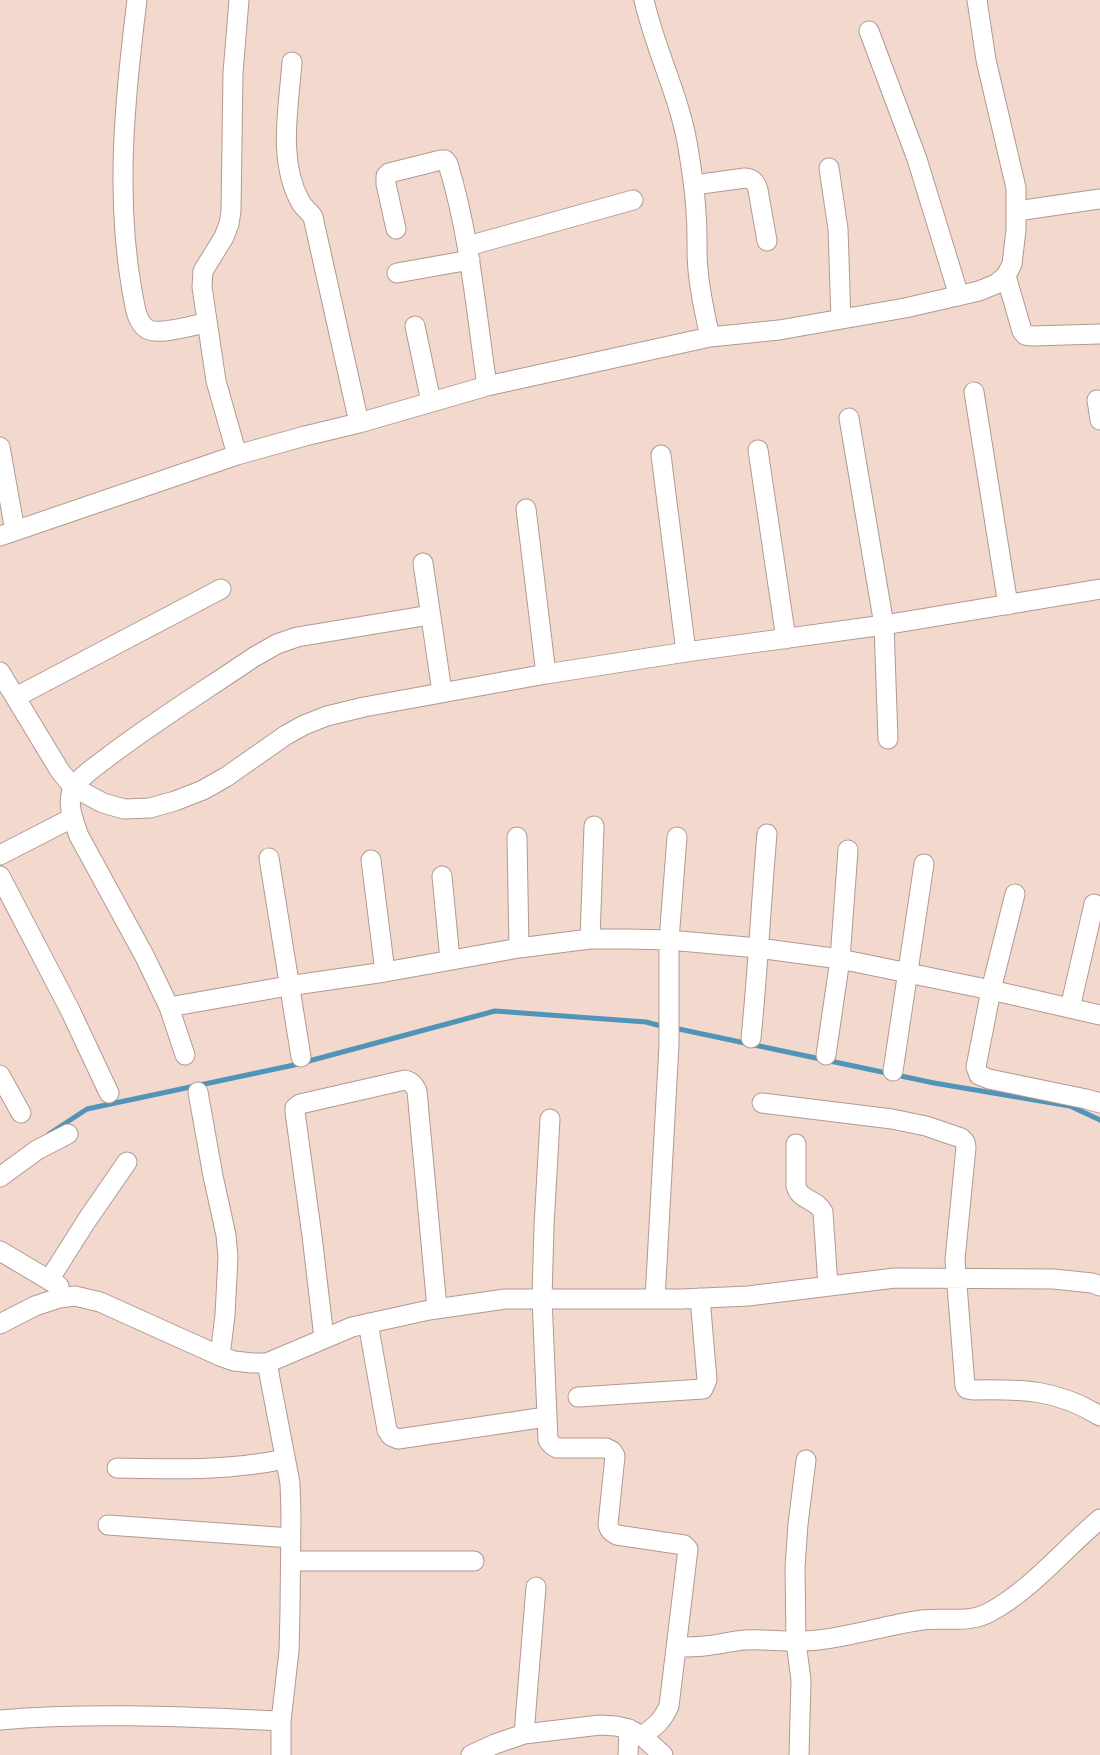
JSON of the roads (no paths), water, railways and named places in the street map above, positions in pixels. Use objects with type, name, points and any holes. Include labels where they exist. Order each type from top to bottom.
[{"type":"street","points":[[137,0],[125,124],[122,189],[129,272],[136,313],[140,322],[146,328],[156,332],[208,333]]},
{"type":"street","points":[[236,455],[216,381],[202,287],[203,270],[224,237],[231,211],[233,73],[239,0]]},
{"type":"street","points":[[644,0],[657,48],[680,111],[694,185],[702,304],[710,337]]},
{"type":"street","points":[[0,447],[8,487],[7,533],[236,455],[359,423],[487,386],[710,337],[779,330],[960,296],[996,284],[1006,276],[1012,264],[1017,212],[1016,188],[986,60],[977,0]]},
{"type":"street","points":[[869,31],[917,159],[960,296]]},
{"type":"street","points":[[292,62],[286,150],[290,171],[301,204],[313,217],[359,423]]},
{"type":"street","points":[[396,229],[386,176],[389,173],[445,160],[458,195],[469,253],[487,386]]},
{"type":"street","points":[[829,168],[838,229],[841,319]]},
{"type":"street","points":[[694,185],[745,178],[751,179],[756,183],[758,190],[767,241]]},
{"type":"street","points":[[1017,212],[1100,199]]},
{"type":"street","points":[[397,273],[469,253],[633,200]]},
{"type":"street","points":[[1006,276],[1022,331],[1025,335],[1100,334]]},
{"type":"street","points":[[415,326],[431,402]]},
{"type":"street","points":[[974,392],[1008,605]]},
{"type":"street","points":[[1097,400],[1100,420]]},
{"type":"street","points":[[849,418],[884,625],[888,739]]},
{"type":"street","points":[[758,450],[786,638]]},
{"type":"street","points":[[661,455],[686,652]]},
{"type":"street","points":[[526,509],[546,674]]},
{"type":"street","points":[[423,563],[442,692]]},
{"type":"street","points":[[16,697],[221,589]]},
{"type":"street","points":[[0,672],[60,771],[73,787],[103,803],[124,809],[150,808],[203,790],[226,777],[286,735],[304,725],[327,716],[355,709],[546,674],[686,652],[884,625],[1100,589]]},
{"type":"street","points":[[185,1055],[169,1008],[136,939],[79,836],[72,818],[73,787],[92,769],[122,746],[254,657],[277,644],[297,636],[430,615]]},
{"type":"street","points":[[0,855],[72,818]]},
{"type":"street","points":[[590,939],[594,826]]},
{"type":"street","points":[[751,1038],[758,972],[758,948],[767,834]]},
{"type":"street","points":[[517,837],[519,948]]},
{"type":"street","points":[[655,1299],[670,1024],[669,940],[677,837]]},
{"type":"street","points":[[826,1055],[840,958],[848,850]]},
{"type":"street","points":[[268,858],[301,1057]]},
{"type":"street","points":[[371,860],[385,972]]},
{"type":"street","points":[[893,1071],[924,864]]},
{"type":"street","points":[[0,876],[70,1010],[109,1094]]},
{"type":"street","points":[[442,876],[450,960]]},
{"type":"street","points":[[1015,894],[991,990],[976,1067],[979,1075],[989,1079],[1100,1103]]},
{"type":"street","points":[[1070,1008],[1094,904]]},
{"type":"street","points":[[169,1008],[288,986],[385,972],[519,948],[590,939],[669,940],[840,958],[1100,1015]]},
{"type":"street","points":[[0,1075],[21,1112]]},
{"type":"street","points":[[324,1338],[295,1112],[295,1108],[300,1104],[405,1080],[410,1081],[414,1085],[417,1091],[437,1308]]},
{"type":"street","points":[[198,1092],[212,1176],[226,1235],[228,1256],[225,1315],[220,1356]]},
{"type":"street","points":[[762,1103],[892,1119],[926,1126],[961,1138],[965,1142],[966,1147],[955,1260],[963,1383],[967,1389],[1034,1391],[1063,1398],[1100,1416]]},
{"type":"street","points":[[550,1119],[542,1298],[546,1434],[552,1445],[557,1448],[606,1448],[612,1451],[615,1456],[608,1524],[611,1533],[688,1547],[669,1706],[664,1717],[656,1726],[636,1732]]},
{"type":"street","points":[[0,1177],[37,1150],[68,1134]]},
{"type":"street","points":[[796,1144],[796,1186],[798,1191],[801,1196],[818,1204],[824,1212],[828,1286]]},
{"type":"street","points":[[49,1280],[127,1162]]},
{"type":"street","points":[[0,1251],[75,1296],[100,1302],[220,1356],[243,1362],[267,1363],[352,1327],[437,1308],[506,1299],[655,1299],[748,1296],[895,1278],[1054,1279],[1092,1283],[1100,1286]]},
{"type":"street","points":[[0,1324],[35,1306],[59,1298],[75,1296]]},
{"type":"street","points":[[578,1397],[703,1389],[707,1380],[700,1298]]},
{"type":"street","points":[[368,1323],[387,1430],[392,1436],[398,1438],[546,1417]]},
{"type":"street","points":[[267,1363],[290,1483],[292,1561],[289,1651],[281,1721],[281,1755]]},
{"type":"street","points":[[116,1468],[225,1468],[256,1465],[285,1459]]},
{"type":"street","points":[[799,1755],[801,1680],[796,1642],[795,1567],[806,1460]]},
{"type":"street","points":[[677,1647],[703,1646],[743,1640],[796,1642],[818,1640],[902,1623],[974,1618],[988,1613],[1014,1597],[1100,1519]]},
{"type":"street","points":[[108,1524],[291,1538]]},
{"type":"street","points":[[292,1561],[474,1561]]},
{"type":"street","points":[[524,1734],[536,1588]]},
{"type":"street","points":[[0,1720],[39,1717],[165,1716],[281,1721]]},
{"type":"street","points":[[471,1755],[524,1734],[600,1725],[616,1726],[636,1732],[663,1755]]},
{"type":"street","points":[[628,1755],[636,1732]]},
{"type":"waterway","points":[[49,1134],[87,1109],[294,1065],[495,1011],[646,1022],[665,1027]]},
{"type":"waterway","points":[[674,1028],[934,1083],[1070,1106],[1100,1120]]}]
